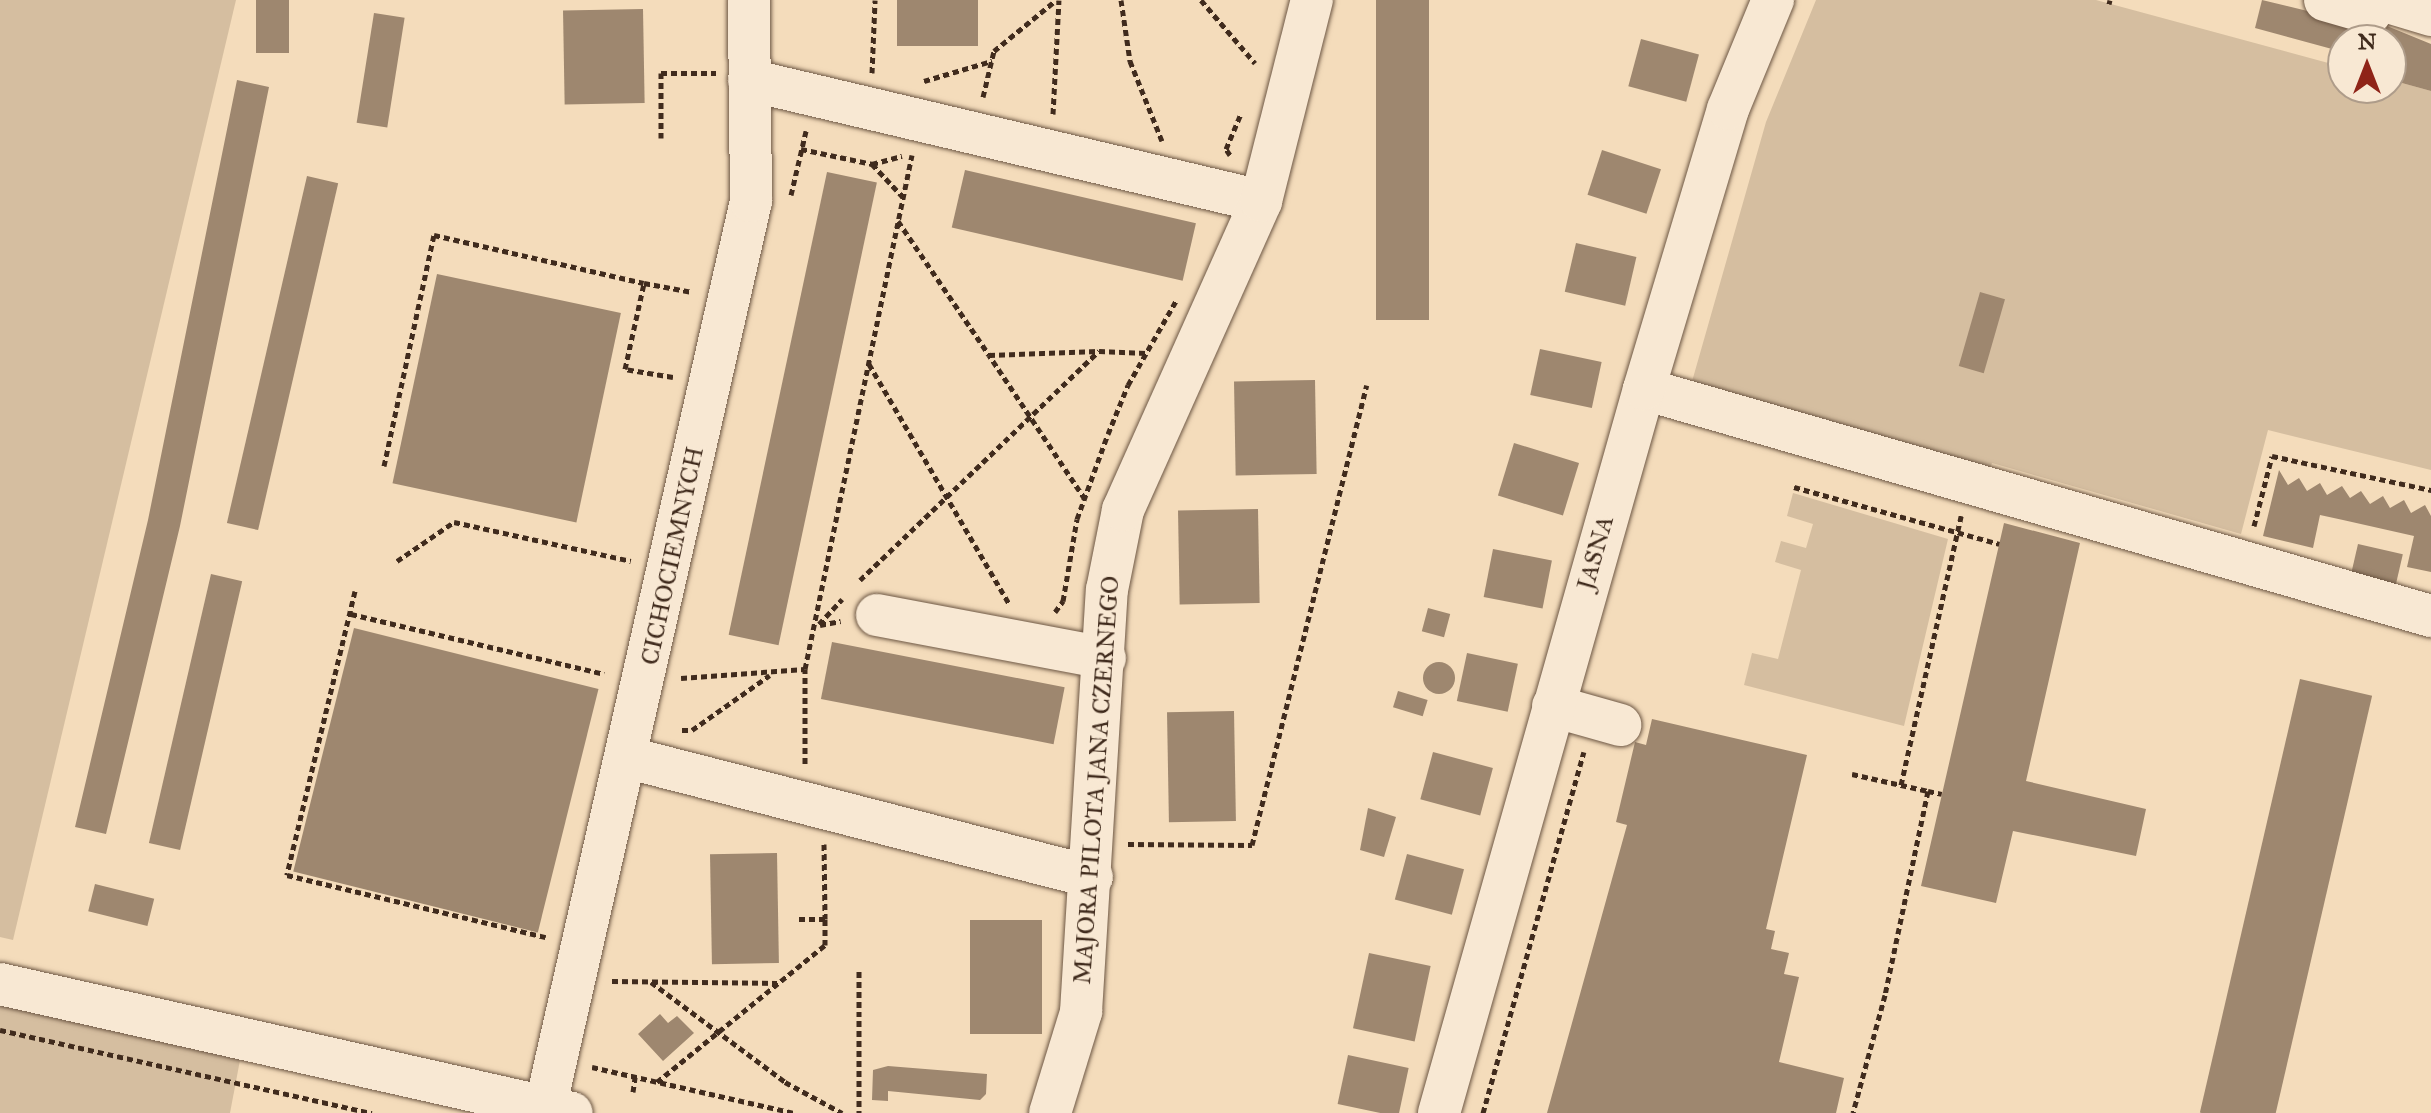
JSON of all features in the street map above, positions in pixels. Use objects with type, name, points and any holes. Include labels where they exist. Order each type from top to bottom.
[{"type":"street","name":"CICHOCIEMNYCH","points":[[554,1111],[751,201],[737,76],[749,0]]},
{"type":"street","name":"MAJORA PILOTA JANA CZERNEGO","points":[[1050,1113],[1081,1012],[1093,859],[1107,590],[1123,510],[1183,368],[1261,201],[1312,0]]},
{"type":"street","name":"JASNA","points":[[1439,1113],[1644,389],[1728,109],[1773,0]]},
{"type":"street","points":[[2325,0],[2370,13],[2401,5]]},
{"type":"street","points":[[737,76],[1261,201]]},
{"type":"street","points":[[1644,389],[2431,616]]},
{"type":"street","points":[[877,615],[1020,646],[1105,658]]},
{"type":"street","points":[[1553,706],[1620,725]]},
{"type":"street","points":[[629,758],[812,814],[1093,859]]},
{"type":"street","points":[[0,984],[554,1111]]},
{"type":"path","points":[[872,83],[875,0]]},
{"type":"path","points":[[975,133],[994,51],[1058,0]]},
{"type":"path","points":[[1048,150],[1058,0]]},
{"type":"path","points":[[1121,0],[1130,61],[1179,183]]},
{"type":"path","points":[[1201,0],[1255,63]]},
{"type":"path","points":[[872,164],[916,119],[992,61]]},
{"type":"path","points":[[661,138],[661,73],[737,76]]},
{"type":"path","points":[[657,1082],[825,945],[825,919],[812,814],[805,669],[819,625],[916,119]]},
{"type":"path","points":[[801,149],[872,164],[903,197]]},
{"type":"path","points":[[898,221],[1084,497],[1123,510]]},
{"type":"path","points":[[384,466],[434,235],[693,292],[690,307]]},
{"type":"path","points":[[644,283],[625,369],[675,378]]},
{"type":"path","points":[[1060,621],[1054,610],[1063,601],[1084,497],[1169,304]]},
{"type":"path","points":[[989,355],[1099,351],[1145,353],[1183,368]]},
{"type":"path","points":[[819,625],[947,493],[1099,351]]},
{"type":"path","points":[[869,364],[1011,607],[1022,633],[1020,646]]},
{"type":"path","points":[[1093,859],[1252,845],[1367,385]]},
{"type":"path","points":[[2245,562],[2272,456],[2431,490]]},
{"type":"path","points":[[1901,785],[1969,482]]},
{"type":"path","points":[[1794,487],[1999,544]]},
{"type":"path","points":[[397,561],[454,522],[632,561]]},
{"type":"path","points":[[355,591],[287,875],[551,938]]},
{"type":"path","points":[[351,614],[604,674]]},
{"type":"path","points":[[680,678],[770,674],[805,669]]},
{"type":"path","points":[[670,730],[692,730],[770,674]]},
{"type":"path","points":[[1852,774],[1942,794]]},
{"type":"path","points":[[1853,1113],[1885,995],[1928,791]]},
{"type":"path","points":[[797,919],[825,919]]},
{"type":"path","points":[[859,971],[859,1113]]},
{"type":"path","points":[[612,981],[778,983]]},
{"type":"path","points":[[651,982],[785,1082],[842,1113]]},
{"type":"path","points":[[0,1030],[372,1113]]},
{"type":"path","points":[[592,1067],[795,1113]]},
{"type":"path","points":[[633,1092],[635,1077]]},
{"type":"shaded area","points":[[0,0],[236,0],[13,940],[0,937]]},
{"type":"shaded area","points":[[1816,0],[2096,0],[2327,63],[2327,104],[2407,104],[2407,84],[2431,91],[2431,470],[2268,430],[2241,534],[1992,463],[1989,472],[1691,385],[1766,122]]},
{"type":"shaded area","points":[[1793,493],[1948,539],[1904,726],[1744,685],[1752,653],[1778,659],[1801,570],[1775,562],[1781,541],[1806,548],[1813,524],[1787,516]]},
{"type":"shaded area","points":[[0,984],[244,1039],[230,1113],[0,1113]]},
{"type":"building","points":[[256,0],[289,0],[289,53],[256,53]]},
{"type":"building","points":[[897,0],[978,0],[978,46],[897,46]]},
{"type":"building","points":[[1376,0],[1429,0],[1429,320],[1376,320]]},
{"type":"building","points":[[2262,0],[2361,24],[2327,24],[2327,48],[2255,28]]},
{"type":"building","points":[[643,9],[645,103],[565,104],[563,10]]},
{"type":"building","points":[[374,13],[405,18],[387,127],[357,123]]},
{"type":"building","points":[[2407,34],[2431,44],[2431,91],[2407,84]]},
{"type":"building","points":[[1641,39],[1699,55],[1686,102],[1628,86]]},
{"type":"building","points":[[237,80],[269,87],[180,526],[106,834],[75,827],[148,520]]},
{"type":"building","points":[[1602,150],[1661,169],[1646,214],[1587,195]]},
{"type":"building","points":[[965,170],[1196,223],[1183,281],[952,227]]},
{"type":"building","points":[[827,172],[877,183],[779,645],[729,635]]},
{"type":"building","points":[[307,176],[338,183],[258,530],[227,523]]},
{"type":"building","points":[[1576,243],[1636,257],[1625,306],[1565,292]]},
{"type":"building","points":[[437,274],[621,313],[576,522],[393,483]]},
{"type":"building","points":[[1980,292],[2005,299],[1984,373],[1959,366]]},
{"type":"building","points":[[1540,349],[1602,362],[1592,408],[1530,395]]},
{"type":"building","points":[[1315,380],[1317,474],[1236,475],[1234,381]]},
{"type":"building","points":[[1514,443],[1579,463],[1563,515],[1498,496]]},
{"type":"building","points":[[2279,470],[2288,485],[2299,478],[2307,491],[2320,483],[2327,495],[2342,486],[2350,498],[2361,491],[2370,504],[2383,496],[2390,508],[2404,500],[2411,513],[2425,505],[2431,516],[2431,572],[2407,567],[2414,536],[2320,515],[2313,548],[2263,536]]},
{"type":"building","points":[[1258,509],[1260,603],[1180,604],[1178,510]]},
{"type":"building","points":[[2004,523],[2080,543],[2026,781],[2146,809],[2136,856],[2013,831],[1996,903],[1921,886]]},
{"type":"building","points":[[2358,544],[2403,554],[2396,585],[2351,574]]},
{"type":"building","points":[[1493,549],[1552,560],[1543,609],[1484,597]]},
{"type":"building","points":[[211,574],[242,581],[180,850],[149,843]]},
{"type":"building","points":[[1428,608],[1450,614],[1444,637],[1422,631]]},
{"type":"building","points":[[354,628],[599,689],[538,933],[293,872]]},
{"type":"building","points":[[832,642],[1065,687],[1054,744],[821,699]]},
{"type":"building","points":[[1467,653],[1518,664],[1508,712],[1457,701]]},
{"type":"building","points":[[1439,662],[1450,667],[1455,678],[1450,689],[1439,694],[1428,689],[1423,678],[1428,667]]},
{"type":"building","points":[[2300,679],[2372,696],[2276,1113],[2200,1113]]},
{"type":"building","points":[[1398,691],[1428,700],[1423,716],[1393,707]]},
{"type":"building","points":[[1234,711],[1236,821],[1169,822],[1167,712]]},
{"type":"building","points":[[1652,719],[1807,755],[1766,929],[1775,931],[1771,949],[1789,953],[1784,974],[1799,977],[1779,1062],[1844,1078],[1836,1113],[1547,1113],[1627,825],[1616,822],[1635,742],[1646,745]]},
{"type":"building","points":[[1433,752],[1493,768],[1480,815],[1420,799]]},
{"type":"building","points":[[1368,808],[1396,817],[1384,857],[1360,850]]},
{"type":"building","points":[[777,853],[779,963],[712,964],[710,854]]},
{"type":"building","points":[[1407,854],[1464,869],[1452,915],[1395,899]]},
{"type":"building","points":[[95,884],[154,899],[147,926],[88,911]]},
{"type":"building","points":[[970,920],[1042,920],[1042,1034],[970,1034]]},
{"type":"building","points":[[1369,953],[1431,966],[1415,1041],[1353,1028]]},
{"type":"building","points":[[660,1014],[668,1023],[677,1016],[694,1033],[663,1061],[638,1034]]},
{"type":"building","points":[[1348,1055],[1409,1068],[1399,1113],[1380,1113],[1338,1104]]},
{"type":"building","points":[[888,1066],[987,1074],[986,1094],[980,1100],[888,1091],[888,1101],[872,1100],[873,1070]]}]
